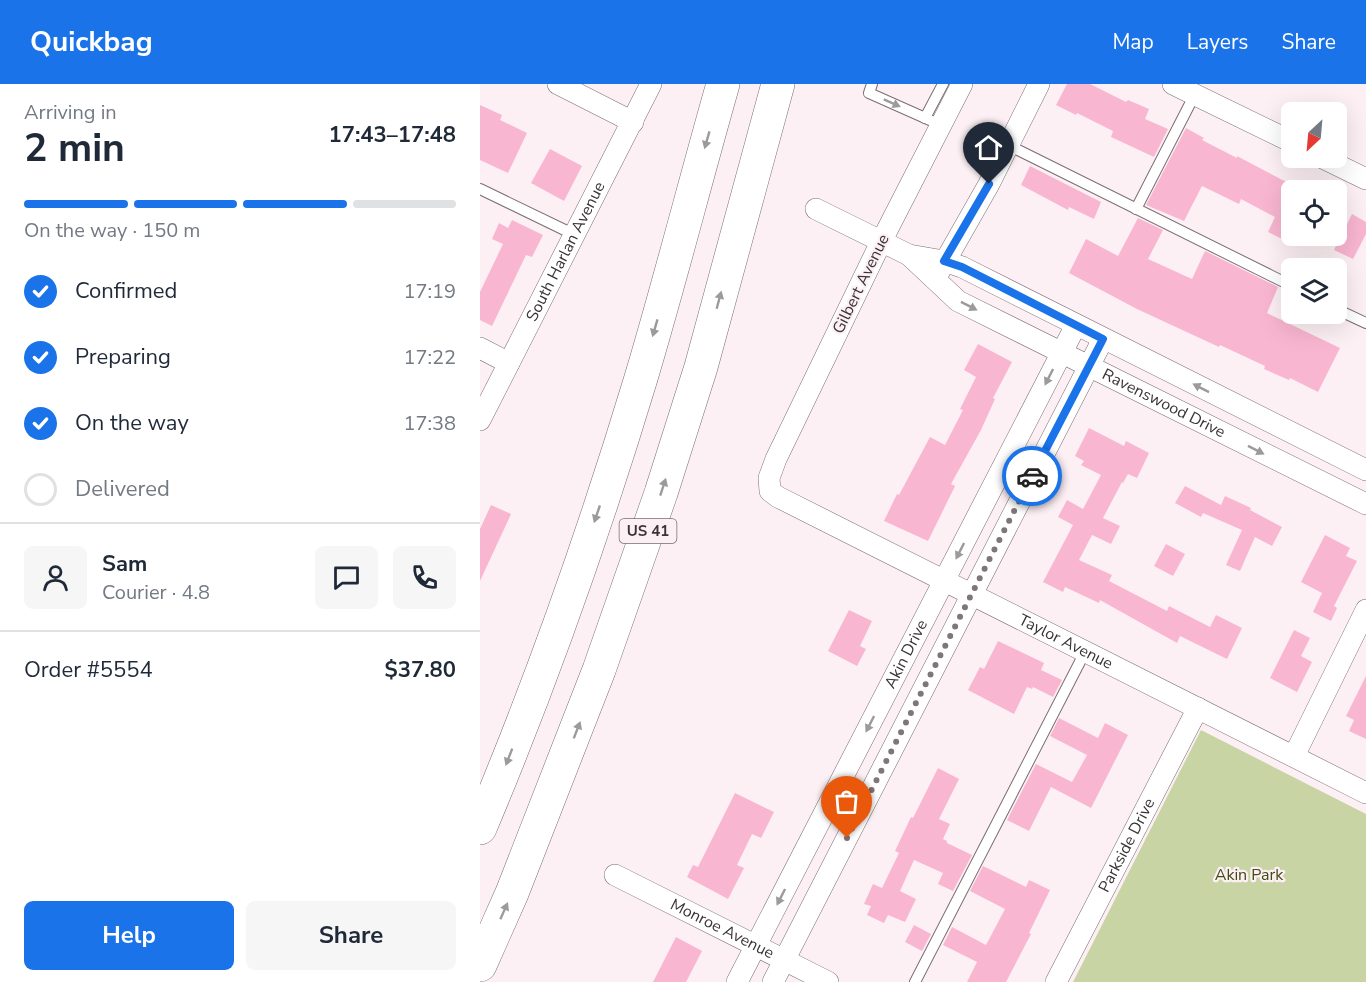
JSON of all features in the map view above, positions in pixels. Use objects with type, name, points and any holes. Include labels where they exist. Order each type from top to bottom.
[{"type":"highway","name":"US 41","points":[[480,828],[561,622],[612,470],[642,375],[723,84]]},
{"type":"highway","name":"US 41","points":[[480,964],[512,893],[587,703],[661,493],[701,367],[778,84]]},
{"type":"street","points":[[558,84],[633,122]]},
{"type":"street","name":"South Harlan Avenue","points":[[480,420],[651,84]]},
{"type":"street","name":"Gilbert Avenue","points":[[769,487],[770,474],[776,459],[881,242],[933,121],[962,84]]},
{"type":"street","points":[[935,281],[944,261],[989,184],[1039,84]]},
{"type":"street","points":[[1173,84],[1281,137]]},
{"type":"street","points":[[1343,168],[1366,179]]},
{"type":"street","name":"Ravenswood Drive","points":[[816,209],[909,255],[944,261],[962,267],[1366,470]]},
{"type":"street","name":"Ravenswood Drive","points":[[909,255],[958,301],[1366,504]]},
{"type":"street","name":"Akin Drive","points":[[737,982],[1076,325]]},
{"type":"street","name":"Akin Drive","points":[[773,982],[1103,339]]},
{"type":"street","points":[[480,348],[509,363]]},
{"type":"street","name":"Taylor Avenue","points":[[769,487],[778,497],[1366,793]]},
{"type":"street","points":[[1294,756],[1366,610]]},
{"type":"street","name":"Parkside Drive","points":[[1056,982],[1198,708]]},
{"type":"street","name":"Monroe Avenue","points":[[615,875],[828,982]]},
{"type":"lane","points":[[872,84],[869,93],[933,121],[943,84]]},
{"type":"lane","points":[[1136,209],[1194,94]]},
{"type":"lane","points":[[1008,145],[1281,281]]},
{"type":"lane","points":[[480,189],[574,235]]},
{"type":"lane","points":[[1347,314],[1366,323]]},
{"type":"lane","points":[[915,982],[1085,652]]},
{"type":"green space","name":"Akin Park","points":[[1201,730],[1366,814],[1366,982],[1073,982]]},
{"type":"building","points":[[1067,84],[1090,84],[1126,102],[1128,100],[1149,109],[1145,119],[1168,129],[1154,157],[1111,137],[1113,131],[1056,105]]},
{"type":"building","points":[[480,105],[502,115],[500,120],[527,133],[508,173],[480,160]]},
{"type":"building","points":[[1186,128],[1204,138],[1202,140],[1283,180],[1281,238],[1268,232],[1275,217],[1241,199],[1239,204],[1202,186],[1184,221],[1146,205]]},
{"type":"building","points":[[550,149],[582,166],[564,201],[531,183]]},
{"type":"building","points":[[1030,166],[1101,202],[1094,219],[1069,207],[1068,210],[1021,185]]},
{"type":"building","points":[[1352,214],[1366,222],[1366,234],[1353,259],[1334,250],[1336,246],[1347,246],[1347,224]]},
{"type":"building","points":[[1138,218],[1163,230],[1148,259],[1192,279],[1205,251],[1278,287],[1267,313],[1281,320],[1281,324],[1290,324],[1340,348],[1318,392],[1290,378],[1289,380],[1264,369],[1265,366],[1220,345],[1219,347],[1137,309],[1069,273],[1086,239],[1118,256]]},
{"type":"building","points":[[512,220],[543,235],[532,257],[526,255],[492,326],[480,320],[480,292],[503,244],[492,239],[499,223],[508,228]]},
{"type":"building","points":[[978,344],[1012,362],[993,398],[995,399],[981,430],[951,484],[955,486],[928,541],[884,521],[930,437],[945,445],[963,410],[960,409],[976,377],[964,370]]},
{"type":"building","points":[[1089,428],[1124,446],[1126,441],[1149,453],[1137,478],[1128,474],[1122,482],[1103,518],[1120,526],[1111,544],[1092,535],[1079,560],[1112,575],[1109,581],[1167,611],[1169,606],[1210,627],[1216,615],[1242,628],[1227,659],[1180,636],[1177,643],[1100,600],[1099,603],[1065,587],[1063,592],[1043,582],[1073,525],[1058,517],[1067,500],[1083,509],[1101,475],[1081,465],[1084,461],[1075,456]]},
{"type":"building","points":[[1185,486],[1221,505],[1225,496],[1251,508],[1250,510],[1282,527],[1272,546],[1255,537],[1240,571],[1226,565],[1242,530],[1203,513],[1201,517],[1175,503]]},
{"type":"building","points":[[491,505],[511,514],[480,581],[480,529]]},
{"type":"building","points":[[1325,535],[1350,548],[1346,556],[1357,561],[1334,606],[1337,608],[1331,621],[1313,612],[1322,593],[1301,582]]},
{"type":"building","points":[[1166,544],[1185,554],[1173,576],[1154,566]]},
{"type":"building","points":[[849,610],[872,621],[860,646],[866,649],[857,666],[828,651]]},
{"type":"building","points":[[1294,630],[1310,638],[1301,656],[1312,662],[1297,692],[1270,678]]},
{"type":"building","points":[[998,641],[1044,663],[1041,670],[1062,680],[1053,697],[1033,687],[1032,689],[1027,687],[1014,714],[968,690],[980,667],[984,669]]},
{"type":"building","points":[[1366,676],[1366,739],[1349,731],[1354,720],[1346,716]]},
{"type":"building","points":[[1059,718],[1098,738],[1105,723],[1128,735],[1091,808],[1051,787],[1029,831],[1007,820],[1036,764],[1072,782],[1087,755],[1050,736]]},
{"type":"building","points":[[938,768],[959,779],[939,819],[950,824],[943,839],[972,855],[953,891],[938,884],[943,873],[914,860],[900,891],[916,899],[905,922],[888,915],[884,923],[867,915],[871,906],[864,904],[873,884],[882,888],[899,853],[895,851]]},
{"type":"building","points":[[735,793],[774,812],[761,838],[752,834],[737,865],[744,868],[728,899],[687,877],[693,865],[698,867]]},
{"type":"building","points":[[983,866],[1026,887],[1029,880],[1050,890],[1029,933],[1031,934],[1006,982],[967,982],[977,962],[943,945],[952,927],[986,945],[1005,909],[970,891]]},
{"type":"building","points":[[914,925],[931,934],[922,951],[905,942]]},
{"type":"building","points":[[676,937],[702,951],[686,982],[653,982]]},
{"type":"way so far","points":[[847,838],[1032,476]]},
{"type":"route","points":[[989,184],[944,261],[962,267],[1103,339],[1032,476]]}]
